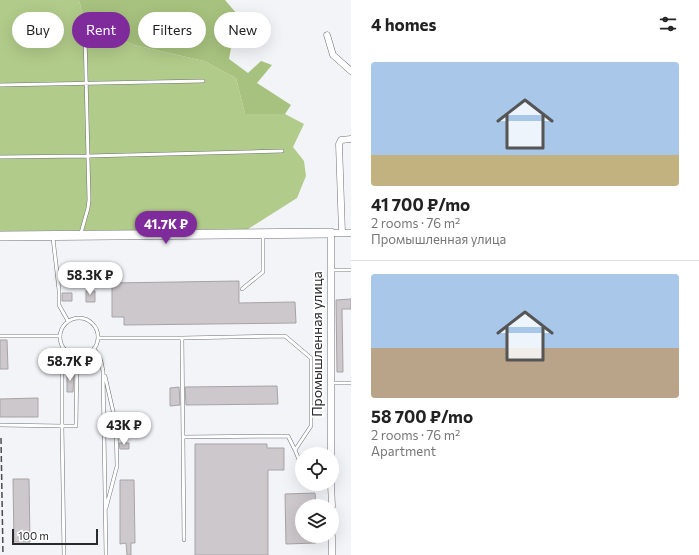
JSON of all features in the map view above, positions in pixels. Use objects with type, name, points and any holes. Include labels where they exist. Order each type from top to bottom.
[{"type":"street","points":[[328,34],[333,55],[351,71]]},
{"type":"street","points":[[342,233],[339,144],[342,140],[351,139]]},
{"type":"street","name":"Промышленная улица","points":[[331,233],[331,447]]},
{"type":"street","points":[[0,236],[351,233]]},
{"type":"street","points":[[332,543],[332,555]]},
{"type":"lane","points":[[81,235],[89,200],[85,48]]},
{"type":"lane","points":[[0,85],[203,81]]},
{"type":"lane","points":[[0,157],[282,151]]},
{"type":"lane","points":[[242,288],[263,272],[263,233]]},
{"type":"lane","points":[[53,236],[59,290],[59,305],[68,321]]},
{"type":"lane","points":[[331,270],[351,270]]},
{"type":"lane","points":[[62,346],[66,351],[78,356],[89,353],[96,345],[98,338],[96,327],[88,320],[74,318],[68,321],[62,328],[60,336],[62,346],[64,555]]},
{"type":"lane","points":[[0,336],[60,336]]},
{"type":"lane","points":[[98,338],[285,336],[311,358],[311,426],[297,447]]},
{"type":"lane","points":[[182,338],[184,540]]},
{"type":"lane","points":[[94,348],[101,361],[116,424],[117,466],[105,511]]},
{"type":"lane","points":[[0,425],[76,426],[78,356]]},
{"type":"lane","points":[[103,370],[106,555]]},
{"type":"lane","points":[[331,383],[351,383]]},
{"type":"lane","points":[[183,437],[288,436],[295,450]]},
{"type":"green space","points":[[0,0],[79,0],[82,12],[72,12],[72,48],[130,48],[130,43],[138,46],[138,48],[147,48],[204,61],[236,78],[245,114],[285,114],[304,124],[293,147],[304,161],[306,176],[297,198],[248,229],[0,231]]},
{"type":"green space","points":[[79,0],[225,0],[235,12],[214,12],[214,48],[231,48],[229,59],[248,73],[261,61],[272,65],[257,83],[291,105],[285,114],[245,114],[236,78],[204,61],[147,48],[206,48],[206,12],[138,12],[138,46],[130,43],[130,12],[82,12]]},
{"type":"building","points":[[239,281],[239,303],[295,302],[296,323],[124,325],[124,317],[112,317],[112,283]]},
{"type":"building","points":[[86,291],[95,291],[95,302],[86,302]]},
{"type":"building","points":[[62,293],[72,293],[72,301],[62,301]]},
{"type":"building","points":[[351,299],[351,309],[342,309],[343,372],[337,372],[336,300]]},
{"type":"building","points":[[0,340],[7,340],[8,369],[0,369]]},
{"type":"building","points":[[67,373],[73,373],[74,375],[73,392],[67,392]]},
{"type":"building","points":[[277,386],[278,404],[186,405],[185,387]]},
{"type":"building","points":[[179,387],[180,405],[170,406],[170,388]]},
{"type":"building","points":[[38,398],[38,417],[0,417],[0,399]]},
{"type":"building","points":[[119,443],[129,443],[129,449],[120,449]]},
{"type":"building","points":[[195,444],[267,444],[267,448],[284,448],[284,470],[268,470],[268,555],[195,555]]},
{"type":"building","points":[[13,479],[29,479],[30,542],[14,542]]},
{"type":"building","points":[[120,480],[134,480],[135,543],[131,543],[131,555],[127,555],[126,543],[120,544]]},
{"type":"building","points":[[315,493],[315,499],[295,499],[295,543],[316,543],[286,544],[285,494]]},
{"type":"railway","points":[[1,438],[3,555]]}]
